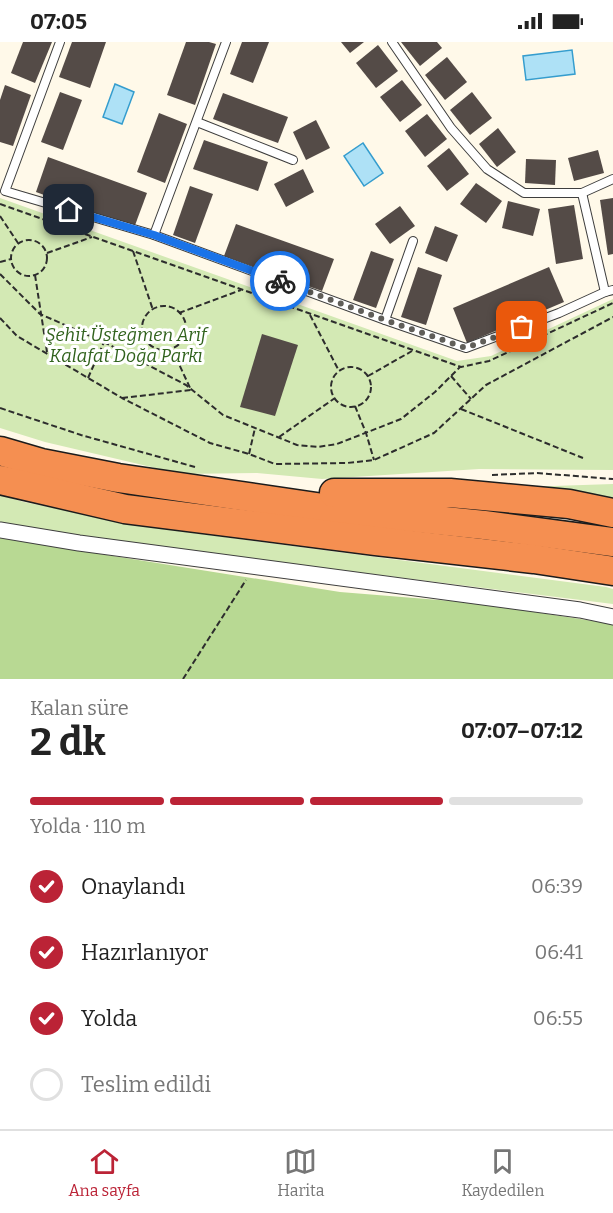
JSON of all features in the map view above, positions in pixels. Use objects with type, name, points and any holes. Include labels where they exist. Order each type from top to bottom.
[{"type":"highway","points":[[0,451],[41,463],[118,478],[201,479],[250,488],[312,493],[450,493],[569,504],[613,513]]},
{"type":"highway","points":[[201,479],[330,509],[484,525],[613,542]]},
{"type":"highway","points":[[0,480],[125,509],[342,537],[534,558],[613,571]]},
{"type":"street","points":[[0,530],[79,543],[580,610],[613,617]]},
{"type":"lane","points":[[60,42],[2,190],[154,235],[466,348],[559,313],[609,291],[582,193]]},
{"type":"lane","points":[[154,235],[226,42]]},
{"type":"lane","points":[[392,42],[451,128],[487,169],[524,193],[582,193],[613,179]]},
{"type":"lane","points":[[197,122],[293,160]]},
{"type":"lane","points":[[385,320],[413,241]]},
{"type":"path","points":[[0,216],[18,243]]},
{"type":"path","points":[[47,253],[93,237]]},
{"type":"path","points":[[29,239],[35,240],[44,247],[48,259],[43,270],[35,275],[26,276],[15,270],[11,253],[18,243],[29,239]]},
{"type":"path","points":[[133,251],[153,310]]},
{"type":"path","points":[[0,262],[11,259]]},
{"type":"path","points":[[0,274],[40,314],[104,342],[186,385],[223,415],[297,445],[318,447],[337,444],[401,419],[435,392],[460,367]]},
{"type":"path","points":[[35,275],[47,354]]},
{"type":"path","points":[[179,313],[242,290]]},
{"type":"path","points":[[166,307],[173,309],[183,318],[186,326],[183,339],[172,349],[158,349],[146,341],[142,330],[143,321],[153,310],[166,307]]},
{"type":"path","points":[[309,313],[339,371]]},
{"type":"path","points":[[0,318],[17,336],[122,398],[210,443],[249,454],[275,465],[375,460],[434,434],[486,385],[613,317]]},
{"type":"path","points":[[88,378],[104,342],[142,330]]},
{"type":"path","points":[[172,349],[191,390]]},
{"type":"path","points":[[368,376],[414,350]]},
{"type":"path","points":[[351,367],[358,368],[368,376],[371,388],[366,400],[355,406],[348,406],[335,398],[332,382],[339,371],[351,367]]},
{"type":"path","points":[[451,376],[471,399]]},
{"type":"path","points":[[122,398],[191,390]]},
{"type":"path","points":[[279,437],[335,398]]},
{"type":"path","points":[[355,406],[375,460]]},
{"type":"path","points":[[0,408],[201,479]]},
{"type":"path","points":[[460,409],[583,458]]},
{"type":"path","points":[[249,454],[255,428]]},
{"type":"path","points":[[492,475],[537,473],[613,479]]},
{"type":"path","points":[[183,679],[254,567]]},
{"type":"green space","name":"Şehit Üsteğmen Arif Kalafat Doğa Parkı","points":[[0,198],[457,361],[491,356],[613,299],[613,470],[479,469],[322,479],[257,473],[181,474],[45,442],[0,428]]},
{"type":"green space","points":[[613,484],[613,499],[497,488]]},
{"type":"green space","points":[[0,495],[148,527],[606,587],[613,589],[613,604],[100,540],[0,523]]},
{"type":"green space","points":[[0,538],[340,592],[476,603],[613,624],[613,679],[0,679]]},
{"type":"water","points":[[572,50],[575,74],[526,80],[523,56]]},
{"type":"water","points":[[115,84],[134,92],[122,124],[103,117]]},
{"type":"water","points":[[363,143],[383,173],[364,186],[344,156]]},
{"type":"building","points":[[23,42],[52,42],[35,83],[11,73]]},
{"type":"building","points":[[72,42],[106,42],[90,88],[59,77]]},
{"type":"building","points":[[186,42],[216,44],[195,105],[167,95]]},
{"type":"building","points":[[242,42],[269,42],[253,83],[230,74]]},
{"type":"building","points":[[341,42],[364,42],[350,53]]},
{"type":"building","points":[[401,42],[437,42],[442,48],[420,66]]},
{"type":"building","points":[[378,45],[398,71],[376,88],[356,63]]},
{"type":"building","points":[[447,57],[467,82],[445,100],[425,75]]},
{"type":"building","points":[[402,80],[422,105],[400,122],[380,97]]},
{"type":"building","points":[[5,85],[31,95],[13,146],[0,142],[0,100]]},
{"type":"building","points":[[60,92],[82,100],[63,150],[41,142]]},
{"type":"building","points":[[472,92],[492,118],[470,135],[450,110]]},
{"type":"building","points":[[223,93],[288,117],[278,143],[213,119]]},
{"type":"building","points":[[159,113],[187,124],[165,183],[137,172]]},
{"type":"building","points":[[427,114],[447,139],[425,157],[405,131]]},
{"type":"building","points":[[316,120],[330,148],[306,160],[293,132]]},
{"type":"building","points":[[498,128],[516,152],[497,167],[479,144]]},
{"type":"building","points":[[204,140],[268,162],[258,191],[193,169]]},
{"type":"building","points":[[449,148],[469,174],[447,191],[427,166]]},
{"type":"building","points":[[598,150],[604,173],[574,181],[568,158]]},
{"type":"building","points":[[48,157],[147,193],[134,228],[36,192]]},
{"type":"building","points":[[526,159],[556,160],[555,185],[525,183]]},
{"type":"building","points":[[303,169],[314,192],[286,207],[274,184]]},
{"type":"building","points":[[476,183],[502,201],[486,223],[460,204]]},
{"type":"building","points":[[190,186],[213,194],[195,243],[173,235]]},
{"type":"building","points":[[613,198],[613,254],[608,255],[600,200]]},
{"type":"building","points":[[508,201],[540,209],[533,236],[502,228]]},
{"type":"building","points":[[574,205],[583,259],[556,264],[548,209]]},
{"type":"building","points":[[400,206],[415,226],[390,244],[375,224]]},
{"type":"building","points":[[236,224],[334,259],[322,291],[224,256]]},
{"type":"building","points":[[435,226],[458,235],[447,262],[425,253]]},
{"type":"building","points":[[371,251],[394,259],[376,308],[353,300]]},
{"type":"building","points":[[418,267],[442,275],[426,325],[401,317]]},
{"type":"building","points":[[549,267],[564,302],[467,343],[453,308]]},
{"type":"building","points":[[262,334],[298,345],[275,416],[240,407]]},
{"type":"way so far","points":[[280,281],[466,348],[522,327]]},
{"type":"route","points":[[69,210],[154,235],[280,281]]}]
